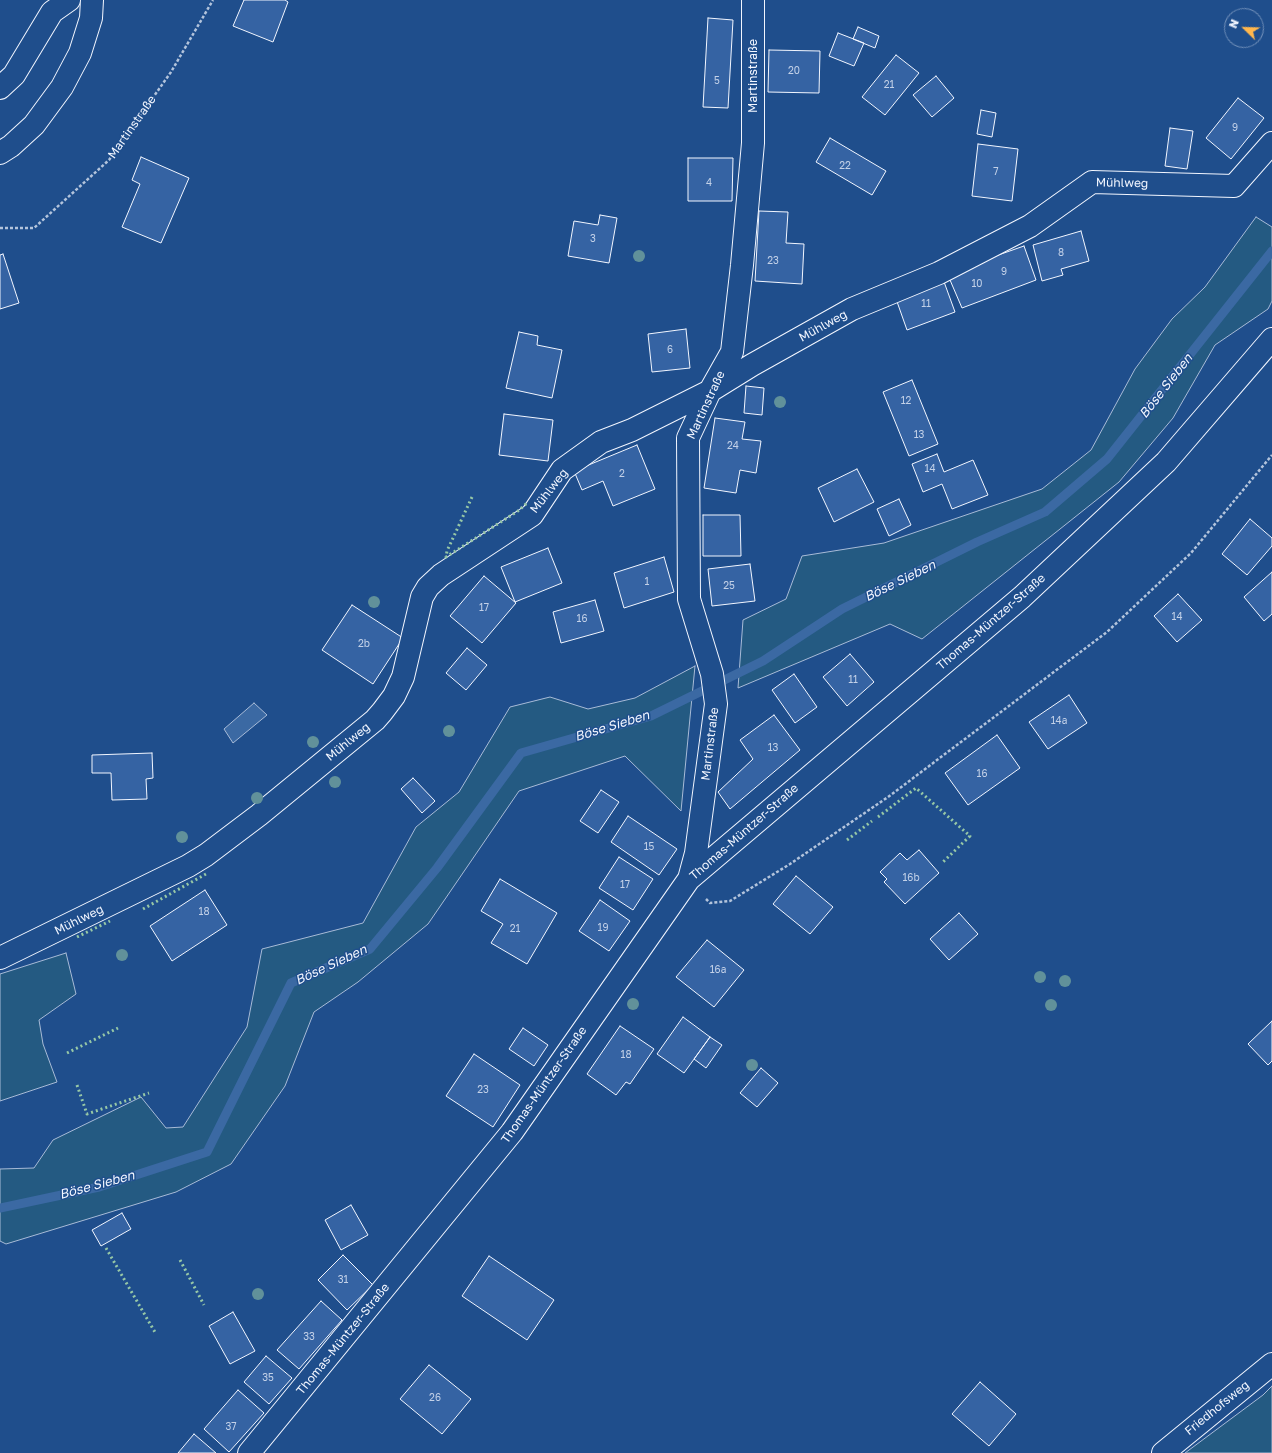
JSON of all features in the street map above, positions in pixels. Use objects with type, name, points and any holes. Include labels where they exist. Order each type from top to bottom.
[{"type":"street","points":[[0,88],[14,75],[52,12],[69,0]]},
{"type":"street","points":[[0,153],[34,125],[62,87],[80,53],[91,18],[92,0]]},
{"type":"street","name":"Martinstraße","points":[[689,879],[696,853],[716,704],[712,674],[689,599],[688,438],[710,390],[732,352],[742,265],[753,144],[753,0]]},
{"type":"street","name":"Mühlweg","points":[[0,958],[188,866],[213,850],[255,818],[375,720],[397,691],[403,677],[422,597],[428,587],[433,582],[532,515],[562,470],[601,442],[632,430],[710,390],[852,309],[940,273],[1030,226],[1092,182],[1234,186],[1272,143]]},
{"type":"street","name":"Thomas-Müntzer-Straße","points":[[249,1453],[512,1132],[689,879],[1022,597],[1166,462],[1272,339]]},
{"type":"street","name":"Friedhofsweg","points":[[1163,1453],[1272,1364]]},
{"type":"path","name":"Martinstraße","points":[[0,228],[34,228],[110,160],[171,72],[213,0]]},
{"type":"path","points":[[689,879],[710,903],[730,901],[790,864],[888,797],[1107,632],[1191,553],[1272,456]]},
{"type":"shaded area","points":[[1256,217],[1272,227],[1272,301],[1268,309],[1215,345],[1173,418],[1119,482],[922,639],[890,624],[738,688],[743,620],[786,599],[802,556],[884,543],[1042,489],[1091,450],[1135,369],[1172,319],[1205,287]]},
{"type":"shaded area","points":[[695,666],[681,811],[625,756],[519,791],[428,924],[358,982],[314,1012],[285,1086],[231,1164],[176,1192],[6,1244],[0,1241],[0,1169],[34,1168],[53,1140],[141,1097],[166,1128],[183,1127],[247,1027],[262,949],[363,923],[416,827],[459,792],[510,707],[550,697],[588,709],[635,698]]},
{"type":"shaded area","points":[[254,703],[267,715],[233,743],[224,729]]},
{"type":"shaded area","points":[[66,953],[76,994],[39,1020],[43,1044],[57,1082],[0,1101],[0,974]]},
{"type":"shaded area","points":[[1272,1386],[1272,1453],[1185,1453],[1263,1395]]},
{"type":"building","points":[[244,0],[285,0],[288,2],[273,42],[233,26]]},
{"type":"building","points":[[708,18],[733,20],[728,108],[703,107]]},
{"type":"building","points":[[858,27],[879,36],[875,48],[853,39]]},
{"type":"building","points":[[838,33],[864,43],[854,66],[829,56]]},
{"type":"building","points":[[769,50],[820,51],[819,93],[768,92]]},
{"type":"building","points":[[896,55],[919,73],[885,115],[862,97]]},
{"type":"building","points":[[936,76],[954,98],[932,117],[913,95]]},
{"type":"building","points":[[1238,98],[1264,118],[1231,159],[1206,138]]},
{"type":"building","points":[[981,110],[996,113],[992,137],[977,134]]},
{"type":"building","points":[[1170,128],[1193,131],[1187,169],[1165,166]]},
{"type":"building","points":[[830,138],[886,171],[872,195],[816,162]]},
{"type":"building","points":[[978,144],[1018,149],[1012,201],[972,196]]},
{"type":"building","points":[[141,157],[189,178],[161,243],[122,227],[140,184],[132,180]]},
{"type":"building","points":[[688,158],[733,158],[732,201],[688,201]]},
{"type":"building","points":[[759,211],[788,212],[786,243],[804,244],[802,284],[755,281]]},
{"type":"building","points":[[600,215],[617,218],[609,263],[568,256],[574,221],[598,225]]},
{"type":"building","points":[[1081,231],[1089,261],[1061,269],[1063,275],[1042,281],[1033,245]]},
{"type":"building","points":[[1024,246],[1036,280],[962,308],[947,273]]},
{"type":"building","points":[[3,254],[19,303],[0,309],[0,255]]},
{"type":"building","points":[[943,279],[955,312],[907,330],[895,296]]},
{"type":"building","points":[[686,329],[690,368],[652,372],[648,334]]},
{"type":"building","points":[[519,332],[538,336],[537,345],[562,350],[552,398],[506,388]]},
{"type":"building","points":[[912,380],[938,444],[909,456],[883,392]]},
{"type":"building","points":[[746,386],[764,388],[762,415],[744,413]]},
{"type":"building","points":[[504,414],[553,420],[548,461],[499,455]]},
{"type":"building","points":[[715,418],[745,422],[742,439],[761,441],[756,473],[740,470],[736,493],[704,488]]},
{"type":"building","points":[[637,445],[655,489],[613,506],[603,481],[582,490],[574,471]]},
{"type":"building","points":[[937,454],[944,472],[973,460],[988,495],[952,509],[942,484],[923,492],[912,464]]},
{"type":"building","points":[[857,469],[874,502],[834,522],[818,488]]},
{"type":"building","points":[[899,499],[911,525],[889,536],[877,509]]},
{"type":"building","points":[[703,515],[740,515],[741,556],[703,556]]},
{"type":"building","points":[[1250,519],[1272,538],[1272,546],[1247,575],[1222,554]]},
{"type":"building","points":[[548,548],[562,583],[515,602],[501,567]]},
{"type":"building","points":[[664,557],[674,592],[624,608],[614,573]]},
{"type":"building","points":[[750,564],[755,601],[712,606],[708,569]]},
{"type":"building","points":[[1272,572],[1272,614],[1264,621],[1244,597]]},
{"type":"building","points":[[484,576],[516,603],[482,643],[450,616]]},
{"type":"building","points":[[1178,594],[1202,620],[1177,642],[1154,616]]},
{"type":"building","points":[[595,600],[604,631],[561,643],[553,612]]},
{"type":"building","points":[[352,605],[403,638],[373,684],[322,650]]},
{"type":"building","points":[[467,648],[487,665],[466,690],[446,673]]},
{"type":"building","points":[[850,654],[874,682],[847,706],[823,677]]},
{"type":"building","points":[[794,674],[817,707],[795,723],[772,690]]},
{"type":"building","points":[[1069,695],[1087,723],[1048,749],[1029,722]]},
{"type":"building","points":[[774,715],[800,750],[730,809],[718,792],[753,759],[740,740]]},
{"type":"building","points":[[997,735],[1020,768],[968,805],[945,773]]},
{"type":"building","points":[[152,753],[153,778],[146,779],[147,799],[112,800],[111,773],[92,773],[92,755]]},
{"type":"building","points":[[413,778],[435,801],[422,813],[401,789]]},
{"type":"building","points":[[601,790],[619,802],[598,833],[580,821]]},
{"type":"building","points":[[628,816],[677,849],[659,875],[611,842]]},
{"type":"building","points":[[919,850],[939,873],[905,904],[884,882],[887,879],[880,872],[900,853],[907,860]]},
{"type":"building","points":[[619,857],[653,879],[633,910],[599,888]]},
{"type":"building","points":[[796,876],[833,907],[810,934],[773,904]]},
{"type":"building","points":[[500,879],[557,913],[527,964],[491,943],[503,924],[481,911]]},
{"type":"building","points":[[205,890],[227,925],[172,961],[150,926]]},
{"type":"building","points":[[600,900],[630,921],[609,951],[579,931]]},
{"type":"building","points":[[959,913],[978,934],[949,960],[930,939]]},
{"type":"building","points":[[707,940],[744,970],[714,1007],[676,977]]},
{"type":"building","points":[[683,1017],[710,1037],[684,1073],[657,1054]]},
{"type":"building","points":[[1272,1021],[1272,1061],[1268,1065],[1248,1044]]},
{"type":"building","points":[[620,1026],[654,1049],[630,1084],[626,1082],[616,1095],[587,1074]]},
{"type":"building","points":[[523,1028],[548,1045],[534,1066],[509,1049]]},
{"type":"building","points":[[710,1037],[722,1045],[706,1068],[694,1059]]},
{"type":"building","points":[[474,1054],[520,1085],[493,1127],[446,1096]]},
{"type":"building","points":[[761,1068],[778,1083],[757,1107],[740,1093]]},
{"type":"building","points":[[351,1205],[368,1235],[341,1250],[325,1220]]},
{"type":"building","points":[[122,1213],[131,1229],[101,1246],[92,1230]]},
{"type":"building","points":[[343,1255],[373,1285],[347,1310],[318,1280]]},
{"type":"building","points":[[489,1256],[554,1300],[527,1340],[462,1296]]},
{"type":"building","points":[[321,1301],[342,1320],[299,1369],[277,1350]]},
{"type":"building","points":[[233,1312],[255,1351],[230,1364],[209,1326]]},
{"type":"building","points":[[266,1356],[292,1378],[269,1404],[244,1382]]},
{"type":"building","points":[[429,1365],[471,1399],[442,1434],[400,1399]]},
{"type":"building","points":[[980,1382],[1016,1414],[989,1446],[952,1414]]},
{"type":"building","points":[[238,1390],[264,1413],[229,1452],[204,1429]]},
{"type":"building","points":[[194,1434],[216,1453],[178,1453]]},
{"type":"waterway","name":"Böse Sieben","points":[[0,1208],[99,1187],[207,1152],[291,983],[370,949],[437,868],[521,753],[651,716],[763,661],[842,609],[977,542],[1045,512],[1107,459],[1272,251]]},
{"type":"hedge","points":[[472,497],[447,551],[446,557],[518,511],[527,503]]},
{"type":"hedge","points":[[878,817],[916,788],[970,836],[943,862]]},
{"type":"hedge","points":[[847,840],[872,821]]},
{"type":"hedge","points":[[143,909],[206,874]]},
{"type":"hedge","points":[[77,937],[110,921]]},
{"type":"hedge","points":[[67,1053],[118,1028]]},
{"type":"hedge","points":[[77,1085],[87,1114],[149,1093]]},
{"type":"hedge","points":[[106,1248],[156,1334]]},
{"type":"hedge","points":[[180,1260],[204,1305]]}]
